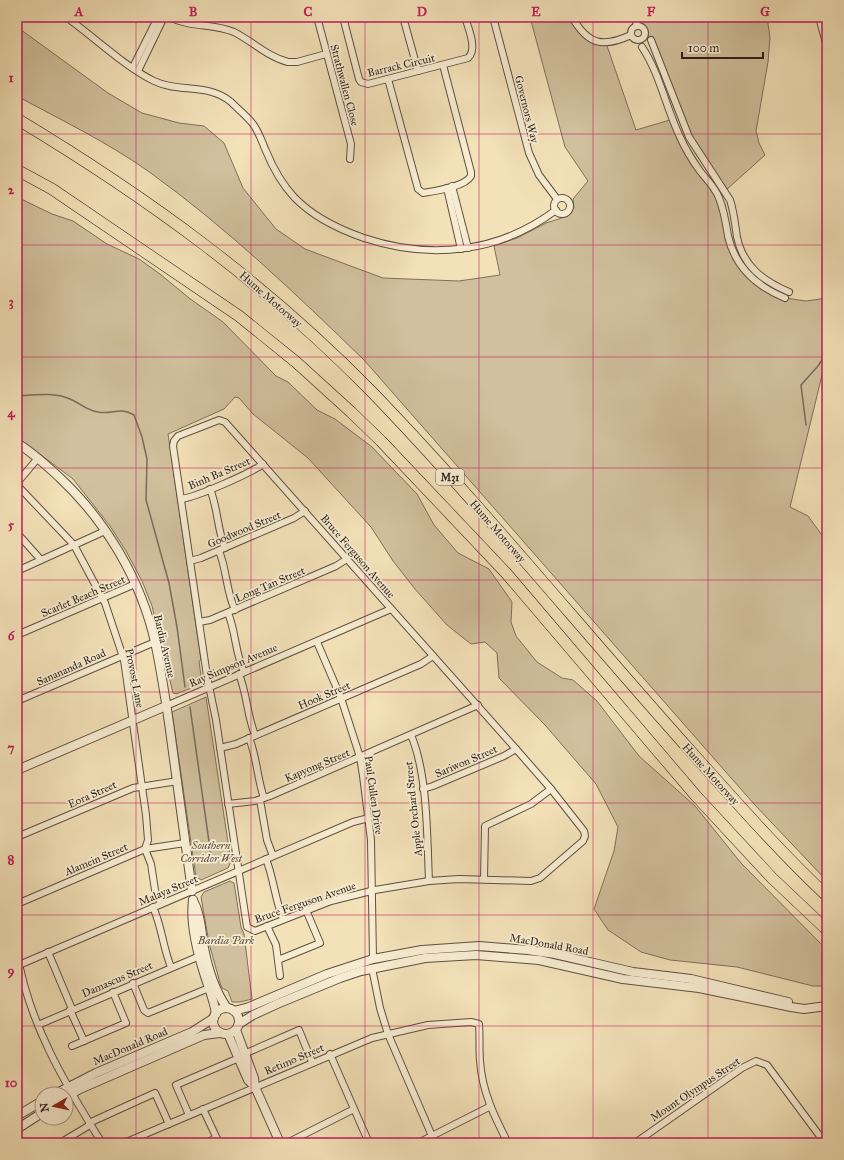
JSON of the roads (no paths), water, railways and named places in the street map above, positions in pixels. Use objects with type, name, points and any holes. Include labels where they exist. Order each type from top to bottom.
[{"type":"highway","name":"Hume Motorway","points":[[17,119],[98,169],[156,208],[257,284],[371,391],[474,503],[657,714],[784,856],[827,896]]},
{"type":"highway","name":"Hume Motorway","points":[[17,170],[59,193],[239,316],[296,362],[351,412],[381,441],[506,573],[696,796],[772,878],[827,930]]},
{"type":"street","points":[[66,17],[145,76],[168,86],[211,91],[231,102],[252,123],[274,169],[283,184],[308,210],[332,226],[396,248],[431,251],[464,248],[506,237],[525,229],[556,210]]},
{"type":"street","points":[[135,69],[158,17]]},
{"type":"street","points":[[135,69],[164,17]]},
{"type":"street","points":[[169,17],[184,24],[220,28],[235,32],[288,62],[298,62],[326,54]]},
{"type":"street","name":"Strathwallen Close","points":[[317,17],[351,144],[350,159]]},
{"type":"street","name":"Barrack Circuit","points":[[343,17],[360,81],[368,84],[467,59],[472,54],[473,46],[465,17]]},
{"type":"street","points":[[403,17],[418,71]]},
{"type":"street","name":"Governors Way","points":[[493,17],[529,154],[539,175],[557,199]]},
{"type":"street","points":[[572,17],[581,30],[592,41],[600,43],[615,42],[631,35]]},
{"type":"street","points":[[636,17],[637,25]]},
{"type":"street","points":[[819,17],[827,47]]},
{"type":"street","points":[[631,35],[632,29],[637,25]]},
{"type":"street","points":[[631,35],[637,40],[645,36],[644,29],[637,25]]},
{"type":"street","points":[[651,40],[689,137],[730,200],[737,238],[745,259],[757,275],[765,281],[789,292]]},
{"type":"street","points":[[642,47],[649,59],[685,147],[719,196],[726,221],[731,249],[736,259],[748,275],[757,283],[784,298]]},
{"type":"street","points":[[388,79],[418,189],[424,193],[449,187],[469,180],[471,172],[443,65]]},
{"type":"street","points":[[449,187],[464,248]]},
{"type":"street","points":[[566,198],[569,201],[571,206],[569,211],[560,213],[556,210],[554,205],[557,199],[566,198]]},
{"type":"street","name":"Bruce Ferguson Avenue","points":[[222,420],[478,705],[551,789],[584,830],[584,839],[545,874],[535,880],[484,879],[429,881],[372,890],[306,910],[255,931],[247,927],[181,499],[173,446],[174,441],[178,436],[214,421],[222,420]]},
{"type":"street","name":"Bardia Avenue","points":[[17,443],[38,458],[73,491],[106,531],[120,552],[135,584],[155,642],[178,781],[184,842],[193,900],[192,910],[209,988],[214,1000],[215,1016]]},
{"type":"street","points":[[17,484],[38,458]]},
{"type":"street","name":"Binh Ba Street","points":[[181,499],[210,489],[254,470],[263,464]]},
{"type":"street","name":"Provost Lane","points":[[17,484],[74,546],[103,598],[123,656],[142,786],[148,840],[145,849],[151,864],[155,890],[161,904]]},
{"type":"street","points":[[210,489],[215,504],[219,533],[225,548]]},
{"type":"street","name":"Goodwood Street","points":[[190,561],[219,551],[294,518],[305,511]]},
{"type":"street","points":[[17,570],[106,531]]},
{"type":"street","points":[[17,532],[41,560]]},
{"type":"street","points":[[219,551],[224,562],[229,596],[234,610]]},
{"type":"street","name":"Long Tan Street","points":[[199,622],[228,613],[336,566],[347,559]]},
{"type":"street","name":"Scarlet Beach Street","points":[[17,635],[135,584]]},
{"type":"street","name":"Ray Simpson Avenue","points":[[17,770],[391,609]]},
{"type":"street","points":[[228,613],[233,624],[238,659],[245,690],[267,840],[273,856]]},
{"type":"street","name":"Sanananda Road","points":[[17,701],[155,642]]},
{"type":"street","name":"Paul Cullen Drive","points":[[317,642],[341,698],[360,757],[369,818],[374,959]]},
{"type":"street","name":"Hook Street","points":[[220,748],[252,737],[421,664],[433,656]]},
{"type":"street","name":"Kapyong Street","points":[[228,804],[262,799],[412,736],[478,705]]},
{"type":"street","name":"Apple Orchard Street","points":[[412,736],[418,754],[423,789],[429,881]]},
{"type":"street","name":"Sariwon Street","points":[[423,789],[497,759],[516,749]]},
{"type":"street","name":"Eora Street","points":[[17,838],[126,790],[142,786],[178,781]]},
{"type":"street","points":[[484,879],[485,826],[531,804],[551,789]]},
{"type":"street","name":"Malaya Street","points":[[18,958],[48,952],[353,822],[369,818]]},
{"type":"street","name":"Alamein Street","points":[[17,904],[145,849],[184,842]]},
{"type":"street","points":[[266,859],[272,873],[277,905],[283,919]]},
{"type":"street","points":[[153,907],[160,925],[164,951],[171,968]]},
{"type":"street","points":[[278,960],[320,943],[306,910]]},
{"type":"street","points":[[267,926],[276,945],[280,976]]},
{"type":"street","name":"MacDonald Road","points":[[230,1010],[249,1007],[328,974],[374,959],[422,950],[451,947],[499,947],[555,954],[633,972],[691,979],[792,1002],[827,1006]]},
{"type":"street","points":[[48,952],[84,1042]]},
{"type":"street","name":"Bardia Avenue","points":[[202,955],[217,991],[230,1010]]},
{"type":"street","name":"Damascus Street","points":[[38,1026],[71,1010],[202,955]]},
{"type":"street","name":"MacDonald Road","points":[[74,1090],[204,1035],[231,1030],[253,1015],[340,978],[372,968],[425,958],[454,956],[520,957],[557,963],[623,979],[699,988],[791,1007],[804,1009],[818,1006]]},
{"type":"street","points":[[18,958],[38,1026],[65,1086]]},
{"type":"street","points":[[372,968],[388,1034],[432,1136]]},
{"type":"street","points":[[133,984],[144,1010],[148,1013],[209,988]]},
{"type":"street","points":[[72,1046],[126,1023],[113,992]]},
{"type":"street","points":[[231,1030],[214,1026],[215,1016],[222,1009],[230,1010],[238,1016],[231,1030],[241,1056],[254,1078],[255,1087],[280,1143]]},
{"type":"street","name":"MacDonald Road","points":[[74,1090],[192,1032],[215,1016]]},
{"type":"street","name":"Retimo Street","points":[[124,1143],[136,1141],[188,1115],[330,1054],[388,1034],[440,1024],[471,1022],[479,1024],[481,1073],[489,1107]]},
{"type":"street","points":[[188,1115],[176,1085],[299,1030],[312,1062]]},
{"type":"street","points":[[330,1054],[369,1143]]},
{"type":"street","name":"Mount Olympus Street","points":[[636,1143],[742,1068],[756,1061],[767,1065],[826,1143]]},
{"type":"street","points":[[60,1143],[90,1124],[155,1093],[169,1124]]},
{"type":"street","points":[[74,1101],[102,1143]]},
{"type":"street","points":[[17,1116],[34,1106]]},
{"type":"street","points":[[418,1143],[489,1107],[508,1143]]},
{"type":"street","points":[[203,1109],[217,1140],[206,1143]]},
{"type":"street","points":[[287,1143],[354,1109]]},
{"type":"street","points":[[17,1129],[34,1118]]},
{"type":"waterway","points":[[806,425],[801,385],[818,366],[827,352]]},
{"type":"waterway","points":[[17,396],[44,394],[57,395],[70,399],[87,409],[94,411],[103,413],[124,411],[134,415],[142,437],[147,459],[146,500],[169,583],[177,627],[185,687]]},
{"type":"waterway","points":[[190,707],[212,863]]},
{"type":"park label","name":"Southern Corridor West","points":[[211,851]]},
{"type":"park label","name":"Bardia Park","points":[[226,940]]}]
